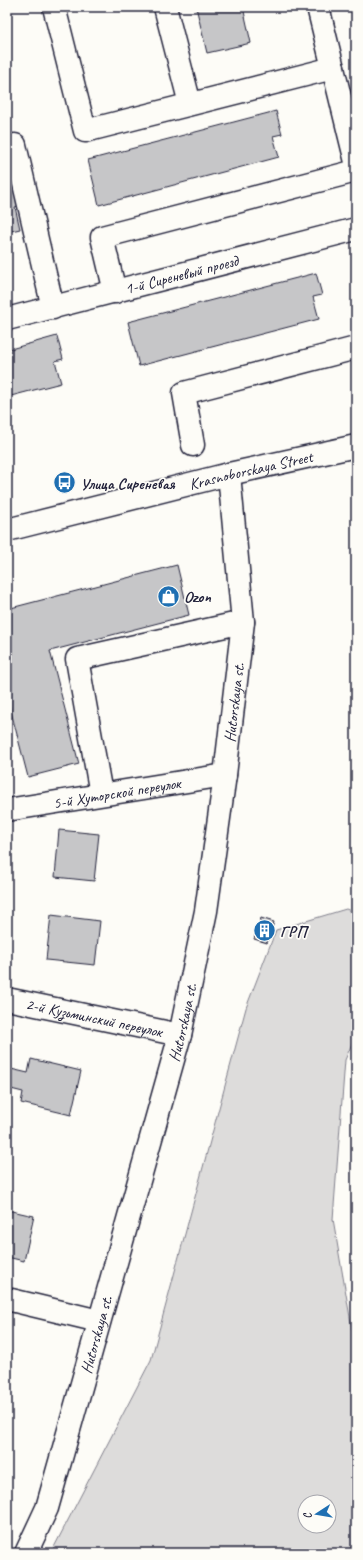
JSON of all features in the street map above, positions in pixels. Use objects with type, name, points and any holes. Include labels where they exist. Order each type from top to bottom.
[{"type":"street","points":[[54,7],[85,131],[333,68]]},
{"type":"street","points":[[165,7],[190,104]]},
{"type":"street","points":[[318,7],[356,162]]},
{"type":"street","points":[[7,147],[15,145],[53,308]]},
{"type":"street","points":[[115,292],[102,236],[356,171]]},
{"type":"street","name":"1-й Сиреневый проезд","points":[[7,319],[356,229]]},
{"type":"street","points":[[193,445],[184,393],[356,348]]},
{"type":"street","name":"Krasnoborskaya Street","points":[[7,530],[229,474],[356,446]]},
{"type":"street","name":"Hutorskaya st.","points":[[26,1553],[47,1508],[180,1035],[206,911],[225,775],[243,622],[229,474]]},
{"type":"street","points":[[101,794],[77,659],[243,622]]},
{"type":"street","name":"5-й Хуторской переулок","points":[[7,810],[225,775]]},
{"type":"street","name":"2-й Кузьминский переулок","points":[[7,999],[180,1035]]},
{"type":"street","points":[[7,1299],[99,1322]]},
{"type":"shaded area","points":[[346,909],[356,913],[356,1034],[345,1060],[333,1219],[356,1352],[356,1553],[51,1553],[151,1360],[246,1008],[276,930]]},
{"type":"building","points":[[196,7],[243,7],[251,43],[207,53]]},
{"type":"building","points":[[276,111],[282,134],[273,136],[279,157],[99,205],[88,160]]},
{"type":"building","points":[[16,182],[23,205],[15,207],[20,229],[7,232],[7,185]]},
{"type":"building","points":[[316,273],[322,295],[313,297],[319,319],[139,366],[128,322]]},
{"type":"building","points":[[57,336],[63,359],[55,361],[61,383],[7,397],[7,350]]},
{"type":"building","points":[[177,565],[189,615],[50,651],[79,764],[28,777],[7,696],[7,609]]},
{"type":"building","points":[[59,830],[99,834],[94,881],[55,877]]},
{"type":"building","points":[[51,915],[100,921],[95,965],[46,960]]},
{"type":"building","name":"ГРП","points":[[261,918],[274,922],[267,943],[254,939]]},
{"type":"building","points":[[31,1059],[81,1071],[71,1115],[21,1103],[23,1092],[7,1088],[11,1069],[28,1073]]},
{"type":"building","points":[[7,1210],[34,1216],[24,1261],[7,1257]]},
{"type":"place","name":"Улица Сиреневая","points":[[65,483]]},
{"type":"place","name":"Ozon","points":[[169,596]]},
{"type":"place","name":"ГРП","points":[[264,931]]}]
